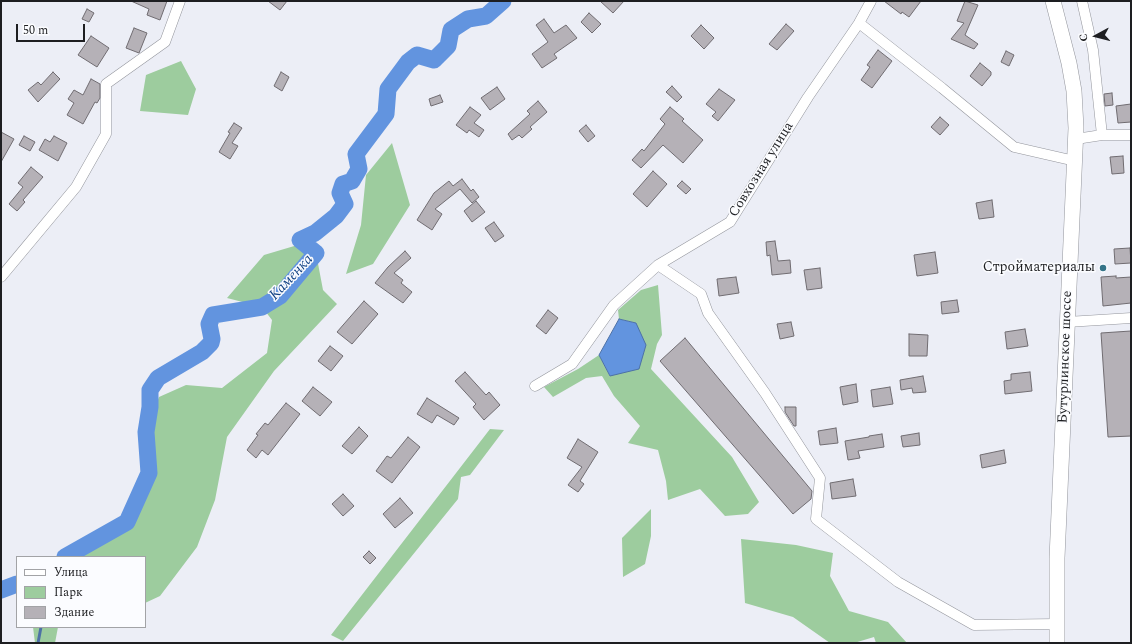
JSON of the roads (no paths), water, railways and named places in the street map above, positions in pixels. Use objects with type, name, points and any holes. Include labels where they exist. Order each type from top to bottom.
[{"type":"main road","name":"Бутурлинское шоссе","points":[[1053,1],[1069,62],[1075,110],[1076,139],[1057,558],[1057,643]]},
{"type":"street","points":[[1,277],[76,186],[106,134],[106,84],[165,42],[180,1]]},
{"type":"street","name":"Совхозная улица","points":[[535,386],[572,364],[614,305],[658,265],[730,222],[808,97],[858,23],[871,1]]},
{"type":"street","points":[[1082,1],[1093,50],[1102,135]]},
{"type":"street","points":[[858,23],[942,88],[1014,147],[1075,160]]},
{"type":"street","points":[[1076,139],[1102,135],[1131,135]]},
{"type":"street","points":[[658,265],[701,294],[708,313],[765,393],[820,478],[816,519],[898,582],[974,626],[1057,624]]},
{"type":"street","points":[[1067,322],[1131,318]]},
{"type":"water","points":[[619,319],[636,323],[646,345],[639,369],[610,376],[599,355]]},
{"type":"waterway","name":"Каменка","points":[[67,556],[127,522],[149,473],[146,432],[150,407],[150,390],[158,378],[202,352],[211,343],[212,339],[209,324],[213,315],[262,307],[280,296],[316,253],[300,240],[315,233],[336,216],[345,204],[340,193],[343,184],[352,181],[359,169],[356,154],[386,114],[388,89],[408,62],[417,55],[434,60],[448,46],[451,30],[468,19],[486,16],[503,1]]},
{"type":"waterway","name":"Каменка","points":[[1,590],[16,584]]},
{"type":"waterway","points":[[38,643],[41,628]]},
{"type":"place","name":"Стройматериалы","points":[[1103,268]]}]
